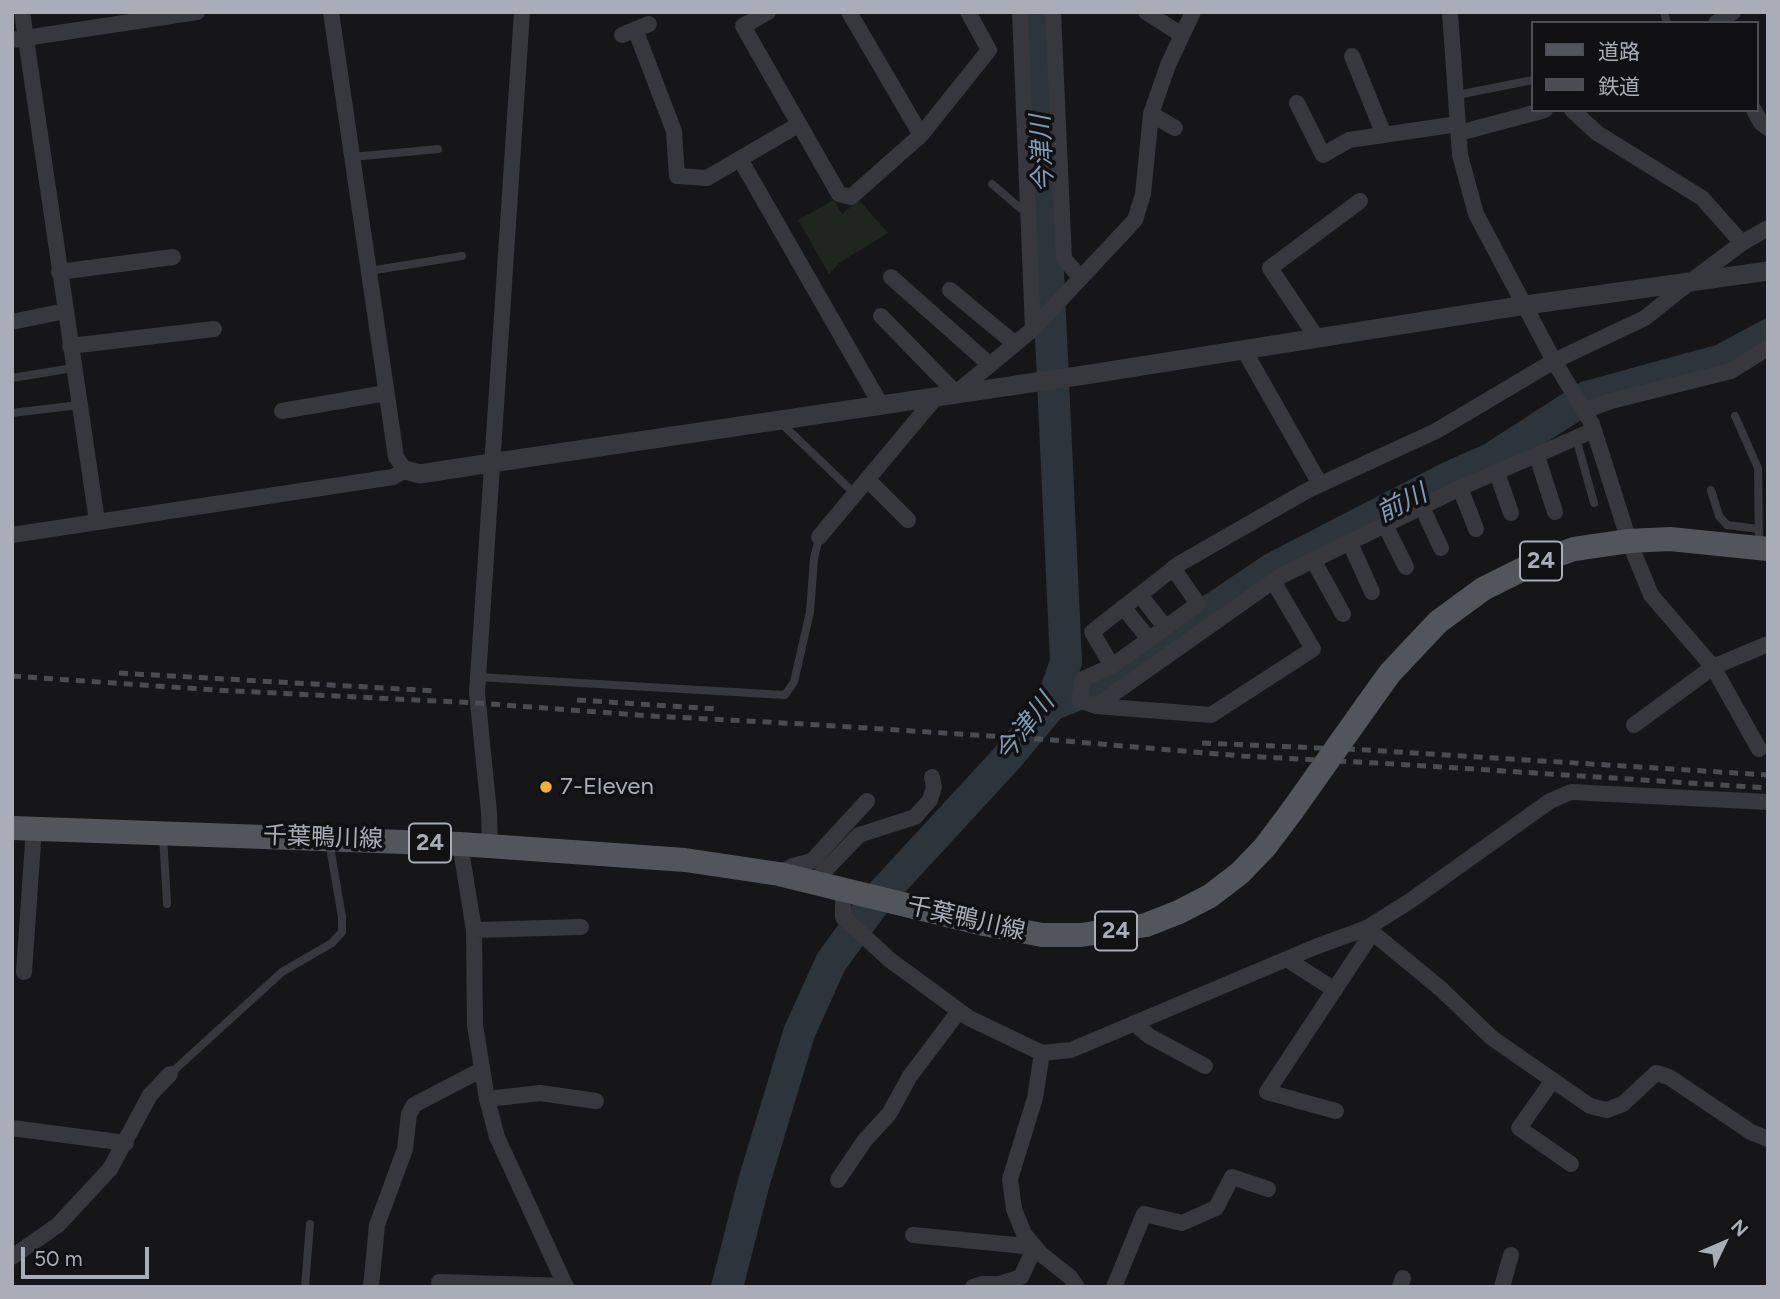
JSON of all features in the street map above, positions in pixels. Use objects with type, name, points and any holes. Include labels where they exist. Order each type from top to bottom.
[{"type":"main road","name":"千葉鴨川線","points":[[23,828],[460,844],[685,860],[779,874],[984,924],[1042,935],[1081,935],[1146,925],[1210,896],[1240,873],[1265,847],[1367,705],[1416,644],[1438,622],[1483,589],[1525,568],[1574,549],[1670,538],[1762,542]]},
{"type":"street","points":[[22,12],[19,39],[59,272],[97,521]]},
{"type":"street","points":[[19,39],[197,12]]},
{"type":"street","points":[[331,12],[396,457],[405,470],[420,474],[1091,374],[1526,305],[1768,271]]},
{"type":"street","points":[[490,847],[477,703],[522,12]]},
{"type":"street","points":[[768,12],[743,26],[839,194],[851,197],[921,135],[989,50],[968,12]]},
{"type":"street","points":[[849,12],[921,135]]},
{"type":"street","points":[[1020,12],[1033,328]]},
{"type":"street","points":[[1052,12],[1064,259],[1081,278]]},
{"type":"street","points":[[1146,12],[1182,35]]},
{"type":"street","points":[[818,537],[867,479],[946,395],[1033,328],[1135,220],[1143,194],[1151,114],[1168,65],[1193,12]]},
{"type":"street","points":[[1450,12],[1460,155],[1476,214],[1594,430],[1629,541],[1651,596],[1713,667],[1759,749]]},
{"type":"street","points":[[635,29],[674,131],[677,176],[707,178],[798,125]]},
{"type":"street","points":[[1352,56],[1384,135]]},
{"type":"street","points":[[1297,103],[1323,155],[1349,140],[1458,128],[1535,112]]},
{"type":"street","points":[[1574,112],[1597,133],[1702,198],[1742,243]]},
{"type":"street","points":[[1755,112],[1761,123],[1768,128]]},
{"type":"street","points":[[1151,114],[1175,128]]},
{"type":"street","points":[[740,159],[880,405]]},
{"type":"street","points":[[1317,338],[1270,268],[1360,201]]},
{"type":"street","points":[[1112,666],[1092,632],[1173,568],[1320,484],[1436,431],[1554,361],[1645,318],[1742,243],[1768,228]]},
{"type":"street","points":[[59,272],[173,257]]},
{"type":"street","points":[[891,277],[989,364]]},
{"type":"street","points":[[950,290],[1014,342]]},
{"type":"street","points":[[12,322],[65,311]]},
{"type":"street","points":[[881,316],[946,395]]},
{"type":"street","points":[[70,346],[214,330]]},
{"type":"street","points":[[1584,411],[1611,401],[1731,371],[1768,348]]},
{"type":"street","points":[[1244,350],[1320,484]]},
{"type":"street","points":[[282,411],[386,393]]},
{"type":"street","points":[[1096,706],[1273,581],[1460,488],[1594,430]]},
{"type":"street","points":[[1536,456],[1555,512]]},
{"type":"street","points":[[12,535],[393,477],[405,470]]},
{"type":"street","points":[[1497,473],[1511,513]]},
{"type":"street","points":[[867,479],[908,520]]},
{"type":"street","points":[[1460,488],[1476,529]]},
{"type":"street","points":[[1422,507],[1441,548]]},
{"type":"street","points":[[1385,525],[1406,567]]},
{"type":"street","points":[[1350,542],[1372,592]]},
{"type":"street","points":[[1313,560],[1343,614]]},
{"type":"street","points":[[1173,568],[1198,604],[1112,666],[1083,679],[1079,700],[1096,706],[1211,715],[1313,649],[1273,581]]},
{"type":"street","points":[[1140,594],[1165,627]]},
{"type":"street","points":[[1124,607],[1149,639]]},
{"type":"street","points":[[1634,725],[1713,667],[1768,644]]},
{"type":"street","points":[[814,882],[859,835],[915,817],[930,800],[934,787],[932,777]]},
{"type":"street","points":[[844,891],[843,917],[890,960],[969,1018],[1042,1052],[1072,1050],[1315,947],[1370,931],[1550,801],[1572,792],[1768,802]]},
{"type":"street","points":[[779,874],[793,866],[812,861],[867,801]]},
{"type":"street","points":[[23,828],[24,972]]},
{"type":"street","points":[[439,1282],[566,1286],[497,1137],[487,1099],[474,1016],[474,930],[460,844]]},
{"type":"street","points":[[474,930],[581,927]]},
{"type":"street","points":[[1336,1111],[1267,1092],[1335,990],[1370,931]]},
{"type":"street","points":[[1370,931],[1441,989],[1492,1038],[1590,1106],[1607,1110],[1623,1104],[1656,1073],[1669,1077],[1751,1132],[1768,1139]]},
{"type":"street","points":[[1288,960],[1335,990]]},
{"type":"street","points":[[838,1180],[865,1140],[889,1114],[910,1076],[959,1011]]},
{"type":"street","points":[[1134,1023],[1149,1036],[1205,1066]]},
{"type":"street","points":[[1042,1052],[1035,1098],[1010,1179],[1014,1209],[1024,1234],[1070,1277],[1077,1287]]},
{"type":"street","points":[[371,1287],[377,1224],[405,1149],[409,1114],[414,1105],[481,1070]]},
{"type":"street","points":[[12,1257],[58,1225],[110,1169],[150,1095],[170,1074]]},
{"type":"street","points":[[1553,1080],[1520,1128],[1571,1164]]},
{"type":"street","points":[[487,1099],[540,1093],[596,1101]]},
{"type":"street","points":[[12,1128],[126,1143]]},
{"type":"street","points":[[1114,1287],[1144,1214],[1182,1223],[1216,1208],[1232,1177],[1268,1189]]},
{"type":"street","points":[[913,1235],[1035,1247]]},
{"type":"street","points":[[973,1287],[999,1284],[1021,1277],[1035,1247]]},
{"type":"street","points":[[1502,1287],[1511,1255]]},
{"type":"lane","points":[[1457,95],[1532,80]]},
{"type":"lane","points":[[352,157],[438,149]]},
{"type":"lane","points":[[992,184],[1027,214]]},
{"type":"lane","points":[[369,271],[462,256]]},
{"type":"lane","points":[[12,378],[73,368]]},
{"type":"lane","points":[[12,413],[79,405]]},
{"type":"lane","points":[[1711,490],[1719,516],[1727,525],[1762,542],[1758,468],[1735,416]]},
{"type":"lane","points":[[778,420],[855,494]]},
{"type":"lane","points":[[1576,438],[1594,503]]},
{"type":"lane","points":[[478,677],[785,695],[794,682],[810,612],[818,537]]},
{"type":"lane","points":[[162,832],[167,904]]},
{"type":"lane","points":[[170,1074],[282,972],[332,943],[342,932],[329,838]]},
{"type":"lane","points":[[305,1287],[310,1224]]},
{"type":"shaded area","points":[[834,200],[842,214],[859,200],[888,233],[839,263],[829,274],[798,220]]},
{"type":"waterway","name":"今津川","points":[[727,1287],[754,1182],[799,1033],[831,962],[877,899],[1007,758],[1051,705],[1066,662],[1036,12]]},
{"type":"waterway","name":"前川","points":[[1051,705],[1097,687],[1272,569],[1448,478],[1491,459],[1587,397],[1722,360],[1768,335]]},
{"type":"railway","points":[[119,673],[437,691]]},
{"type":"railway","points":[[12,676],[215,690],[477,703],[1053,740],[1242,756],[1768,788]]},
{"type":"railway","points":[[577,700],[716,709]]},
{"type":"railway","points":[[1202,743],[1367,750],[1768,775]]},
{"type":"place","name":"7-Eleven","points":[[546,787]]}]
